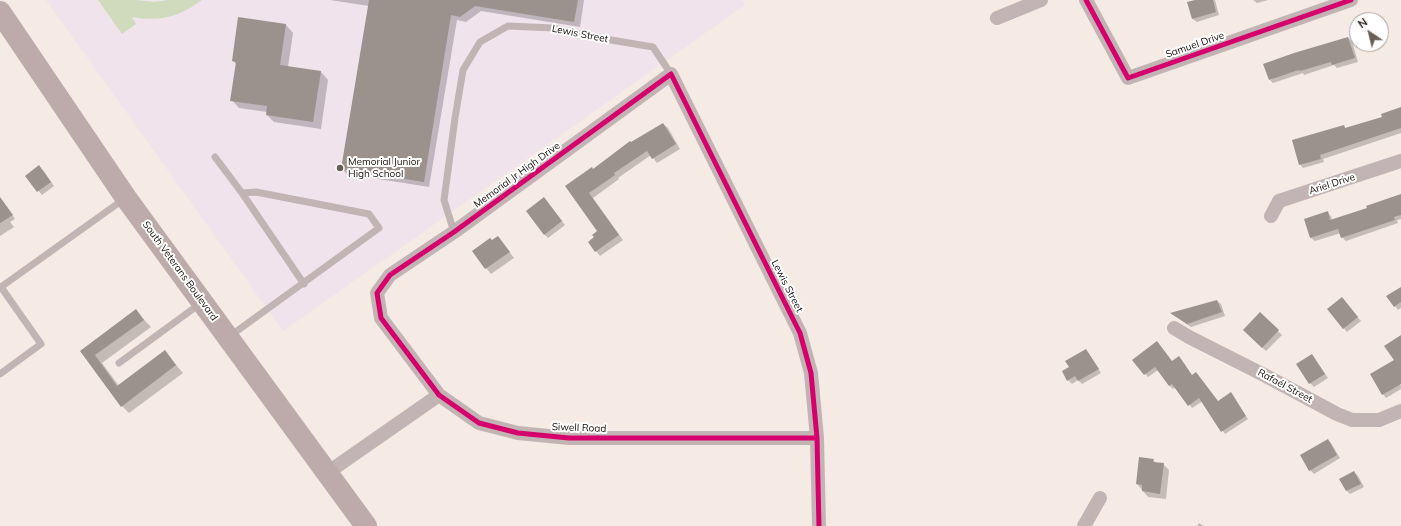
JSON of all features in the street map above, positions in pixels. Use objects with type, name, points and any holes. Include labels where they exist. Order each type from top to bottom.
[{"type":"main road","name":"South Veterans Boulevard","points":[[0,12],[126,198],[366,526]]},
{"type":"street","points":[[997,18],[1042,0]]},
{"type":"street","name":"Samuel Drive","points":[[1086,0],[1128,78],[1351,0]]},
{"type":"street","name":"Memorial Jr High Drive","points":[[377,292],[390,275],[454,232],[671,74]]},
{"type":"street","name":"Lewis Street","points":[[671,74],[800,333],[810,373],[817,438],[819,526]]},
{"type":"street","name":"Ariel Drive","points":[[1271,216],[1279,201],[1401,161]]},
{"type":"street","name":"Siwell Road","points":[[377,292],[380,318],[439,395],[478,423],[518,433],[568,438],[817,438]]},
{"type":"street","name":"Rafaél Street","points":[[1174,328],[1337,414],[1352,420],[1379,420],[1401,411]]},
{"type":"street","points":[[327,473],[439,395]]},
{"type":"street","points":[[1084,526],[1100,498]]},
{"type":"lane","name":"Lewis Street","points":[[454,232],[444,200],[453,133],[463,70],[480,42],[508,26],[553,28],[652,47],[671,74]]},
{"type":"lane","points":[[216,157],[242,192],[304,284]]},
{"type":"lane","points":[[228,338],[380,228],[369,214],[256,192],[242,192]]},
{"type":"lane","points":[[0,374],[41,344],[1,287],[126,198]]},
{"type":"lane","points":[[119,363],[202,302]]},
{"type":"shaded area","name":"Memorial Junior High School","points":[[46,0],[743,0],[745,5],[283,331]]},
{"type":"green space","points":[[98,0],[136,0],[154,2],[168,0],[202,0],[185,11],[169,17],[152,19],[132,17],[136,24],[122,34]]},
{"type":"building","points":[[369,0],[578,0],[574,22],[475,6],[460,17],[451,15],[424,182],[341,169]]},
{"type":"building","points":[[1195,0],[1213,0],[1216,12],[1192,19],[1187,2]]},
{"type":"building","points":[[238,17],[286,24],[280,65],[321,71],[313,122],[266,115],[267,106],[230,101],[236,62],[232,61]]},
{"type":"building","points":[[1348,37],[1349,52],[1353,52],[1355,58],[1332,65],[1331,62],[1300,71],[1299,70],[1269,80],[1263,64]]},
{"type":"building","points":[[1401,107],[1401,128],[1320,155],[1321,159],[1299,165],[1292,140],[1344,125],[1345,128],[1382,117],[1381,114]]},
{"type":"building","points":[[663,123],[676,144],[652,159],[647,151],[614,173],[615,175],[589,193],[619,235],[595,252],[588,242],[594,237],[592,235],[597,231],[565,186],[592,167],[593,169],[630,141],[631,142]]},
{"type":"building","points":[[39,165],[51,182],[37,192],[25,176]]},
{"type":"building","points":[[1401,194],[1401,215],[1394,217],[1395,220],[1341,238],[1338,229],[1310,238],[1304,219],[1328,211],[1330,220],[1367,208],[1366,206]]},
{"type":"building","points":[[0,197],[13,215],[0,223]]},
{"type":"building","points":[[544,197],[562,221],[544,235],[526,211]]},
{"type":"building","points":[[498,236],[510,252],[485,269],[472,251],[490,238],[492,240]]},
{"type":"building","points":[[1401,287],[1401,302],[1394,307],[1386,296]]},
{"type":"building","points":[[1342,297],[1358,317],[1343,329],[1327,309]]},
{"type":"building","points":[[1217,300],[1222,312],[1187,324],[1170,313]]},
{"type":"building","points":[[136,309],[144,320],[95,355],[117,386],[165,350],[176,365],[121,407],[80,351]]},
{"type":"building","points":[[1260,312],[1279,330],[1262,348],[1243,330]]},
{"type":"building","points":[[1401,335],[1401,384],[1382,395],[1370,374],[1394,360],[1384,346]]},
{"type":"building","points":[[1157,341],[1172,361],[1179,356],[1192,375],[1196,372],[1218,401],[1231,392],[1246,416],[1221,432],[1199,398],[1188,406],[1172,384],[1169,386],[1155,367],[1144,375],[1132,360]]},
{"type":"building","points":[[1086,349],[1099,369],[1078,381],[1075,376],[1067,381],[1062,371],[1069,367],[1065,361]]},
{"type":"building","points":[[1312,354],[1325,374],[1309,384],[1296,364]]},
{"type":"building","points":[[1328,439],[1337,455],[1309,471],[1300,455]]},
{"type":"building","points":[[1139,457],[1154,459],[1153,462],[1164,463],[1160,494],[1142,491],[1142,485],[1136,484]]},
{"type":"building","points":[[1354,471],[1361,484],[1346,491],[1339,479]]},
{"type":"cycle path","points":[[1086,0],[1128,78],[1351,0]]},
{"type":"cycle path","points":[[817,438],[569,438],[518,433],[479,423],[439,395],[381,318],[377,293],[390,275],[454,232],[671,74],[800,333],[811,373],[817,438],[819,526]]},
{"type":"place","name":"Memorial Junior High School","points":[[340,168]]}]
